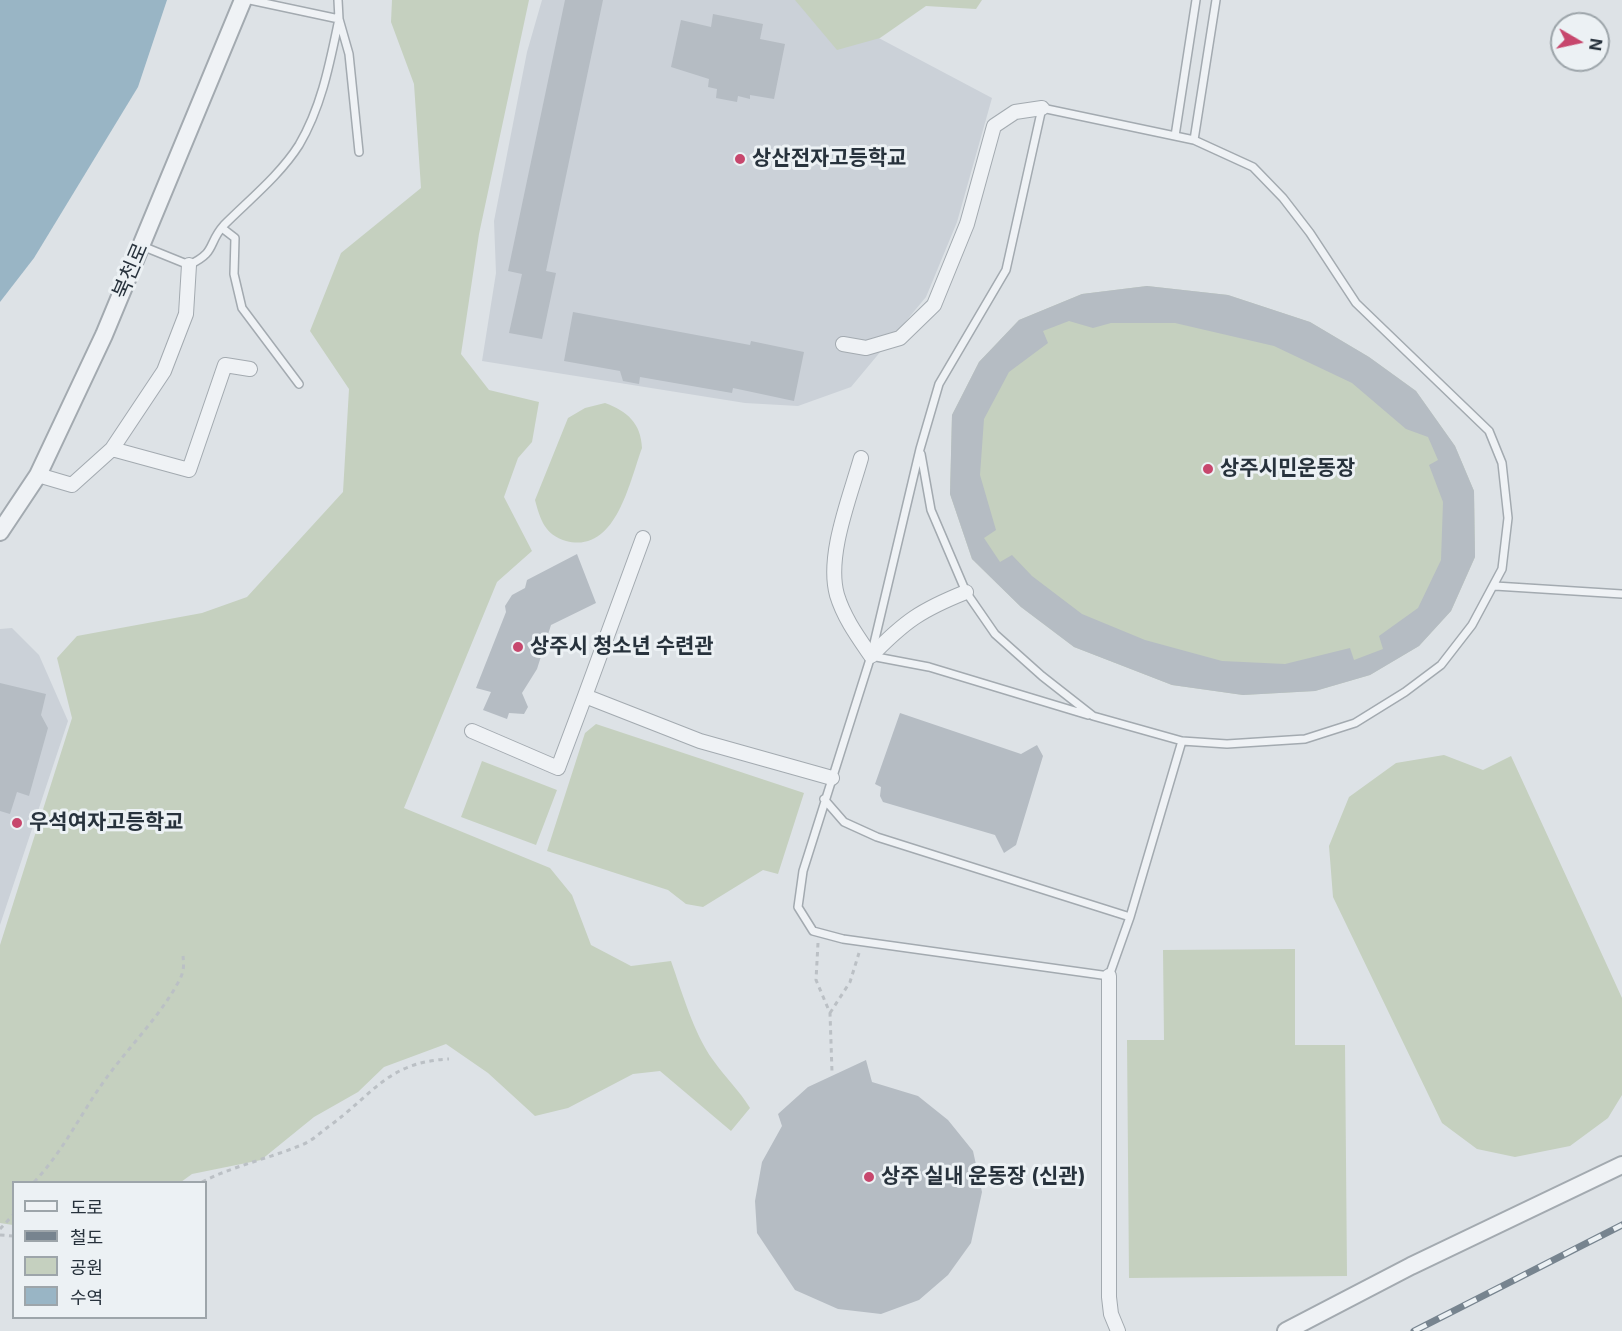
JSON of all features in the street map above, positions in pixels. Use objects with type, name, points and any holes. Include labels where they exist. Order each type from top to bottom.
[{"type":"street","name":"북천로","points":[[0,532],[38,475],[142,246],[243,0]]},
{"type":"street","points":[[843,344],[866,348],[900,338],[934,305],[967,225],[994,126],[1015,112],[1042,108]]},
{"type":"street","points":[[38,475],[72,485],[112,449],[164,371],[186,314],[189,265]]},
{"type":"street","points":[[112,449],[189,470],[225,365],[250,369]]},
{"type":"street","points":[[861,458],[837,547],[834,579],[845,615],[871,656],[896,630],[927,607],[966,592]]},
{"type":"street","points":[[472,732],[558,768],[643,538]]},
{"type":"street","points":[[585,696],[700,741],[832,778]]},
{"type":"street","points":[[1109,976],[1109,1297],[1111,1314],[1118,1331]]},
{"type":"street","points":[[1286,1331],[1411,1266],[1622,1165]]},
{"type":"lane","points":[[250,0],[339,19]]},
{"type":"lane","points":[[338,0],[339,19],[349,54],[358,152]]},
{"type":"lane","points":[[1175,136],[1196,0]]},
{"type":"lane","points":[[1194,140],[1216,0]]},
{"type":"lane","points":[[142,246],[189,265],[205,258],[222,228],[259,191],[298,145],[326,86],[339,19]]},
{"type":"lane","points":[[871,656],[929,667],[1182,741],[1227,744],[1305,740],[1355,723],[1405,692],[1441,665],[1472,625],[1495,586],[1502,569],[1508,518],[1502,463],[1489,431],[1356,303],[1310,233],[1282,198],[1252,167],[1194,140],[1042,108],[1006,270],[939,384],[920,449],[871,656],[803,871],[798,907],[813,931],[819,933],[1109,976],[1130,917],[1182,741]]},
{"type":"lane","points":[[222,228],[235,238],[234,274],[242,308],[299,384]]},
{"type":"lane","points":[[920,449],[931,510],[966,592],[995,634],[1042,676],[1093,716]]},
{"type":"lane","points":[[1495,586],[1622,594]]},
{"type":"lane","points":[[824,799],[844,822],[877,837],[1130,917]]},
{"type":"path","points":[[819,933],[816,980],[830,1013],[832,1072]]},
{"type":"path","points":[[830,1013],[850,982],[863,941]]},
{"type":"path","points":[[35,1181],[75,1129],[101,1086],[153,1021],[179,980],[184,966],[183,956]]},
{"type":"path","points":[[204,1181],[243,1164],[307,1142],[357,1107],[375,1085],[398,1070],[425,1060],[449,1059]]},
{"type":"path","points":[[0,1229],[12,1216]]},
{"type":"shaded area","name":"상산전자고등학교","points":[[542,0],[807,0],[992,98],[957,222],[926,297],[851,387],[798,406],[745,403],[482,361],[496,273],[494,221],[527,52]]},
{"type":"shaded area","name":"우석여자고등학교","points":[[12,628],[39,655],[68,721],[0,925],[0,629]]},
{"type":"green space","points":[[392,0],[529,0],[479,234],[461,354],[489,390],[539,402],[532,442],[518,458],[504,497],[532,551],[497,582],[404,808],[550,868],[572,895],[591,945],[631,966],[671,961],[689,1012],[706,1050],[750,1108],[731,1131],[660,1071],[633,1074],[568,1108],[535,1116],[488,1073],[446,1044],[384,1067],[358,1092],[314,1117],[261,1160],[192,1174],[182,1181],[12,1181],[12,1225],[0,1223],[0,945],[72,718],[57,658],[77,636],[202,613],[247,597],[343,492],[349,389],[310,331],[341,253],[421,188],[414,84],[391,22]]},
{"type":"green space","points":[[795,0],[982,0],[976,9],[926,6],[880,38],[837,50]]},
{"type":"green space","name":"상주시민운동장","points":[[1147,286],[1228,295],[1310,322],[1369,357],[1416,391],[1455,446],[1474,491],[1475,557],[1451,611],[1419,646],[1370,675],[1315,691],[1243,695],[1172,685],[1074,647],[1021,607],[972,559],[950,494],[952,415],[979,362],[1019,320],[1082,294]]},
{"type":"green space","points":[[605,403],[626,414],[636,425],[642,448],[625,496],[609,527],[597,537],[583,542],[566,541],[553,535],[544,525],[535,500],[568,418],[585,408]]},
{"type":"green space","points":[[596,724],[804,793],[778,874],[763,870],[703,907],[686,904],[668,890],[547,851],[585,733]]},
{"type":"green space","points":[[1444,755],[1483,770],[1511,756],[1622,998],[1622,1095],[1608,1118],[1570,1146],[1515,1157],[1477,1149],[1442,1123],[1333,897],[1329,846],[1349,797],[1396,763]]},
{"type":"green space","points":[[482,761],[557,790],[536,845],[461,817]]},
{"type":"green space","points":[[1295,949],[1295,1045],[1345,1045],[1347,1276],[1129,1278],[1127,1040],[1164,1040],[1163,950]]},
{"type":"water","points":[[0,0],[167,0],[138,87],[34,258],[0,302]]},
{"type":"building","points":[[565,0],[603,0],[546,271],[556,273],[542,339],[509,333],[522,274],[508,271]]},
{"type":"building","points":[[713,14],[763,24],[760,39],[785,44],[774,99],[750,95],[750,99],[738,96],[737,102],[716,98],[717,89],[708,87],[709,79],[671,67],[681,20],[711,27]]},
{"type":"building","points":[[1147,286],[1228,295],[1310,322],[1369,357],[1416,391],[1455,446],[1474,491],[1475,557],[1451,611],[1419,646],[1370,675],[1315,691],[1243,695],[1172,685],[1074,647],[1021,607],[972,559],[950,494],[952,415],[979,362],[1019,320],[1082,294]],"holes":[[[1069,321],[1093,328],[1111,323],[1175,323],[1274,346],[1352,383],[1406,429],[1428,437],[1438,460],[1429,465],[1443,502],[1441,560],[1418,608],[1379,636],[1383,649],[1354,660],[1350,648],[1285,664],[1222,661],[1145,640],[1082,614],[1032,576],[1012,555],[1000,562],[984,538],[996,530],[980,475],[984,419],[1009,372],[1048,343],[1043,331]]]},
{"type":"building","points":[[573,312],[750,345],[751,341],[804,352],[794,401],[733,388],[732,393],[640,377],[639,384],[623,381],[620,371],[564,361]]},
{"type":"building","name":"상주시 청소년 수련관","points":[[577,554],[596,603],[551,625],[537,669],[522,693],[528,707],[524,714],[509,713],[507,719],[483,710],[491,692],[476,688],[506,612],[505,606],[512,595],[525,588],[527,580]]},
{"type":"building","points":[[0,683],[46,694],[41,715],[48,728],[29,796],[17,792],[10,814],[0,811]]},
{"type":"building","points":[[900,713],[1021,754],[1037,745],[1043,756],[1016,845],[1004,853],[995,835],[883,802],[880,796],[881,787],[875,784]]},
{"type":"building","name":"상주 실내 운동장 (신관)","points":[[866,1060],[872,1082],[918,1096],[948,1120],[973,1151],[982,1192],[971,1243],[948,1275],[919,1300],[881,1314],[838,1309],[795,1290],[757,1233],[755,1201],[762,1162],[782,1126],[778,1114],[808,1087]]},
{"type":"railway","points":[[1414,1331],[1622,1225]]},
{"type":"place","name":"상산전자고등학교","points":[[740,159]]},
{"type":"place","name":"상주시민운동장","points":[[1208,469]]},
{"type":"place","name":"상주시 청소년 수련관","points":[[518,647]]},
{"type":"place","name":"우석여자고등학교","points":[[17,823]]},
{"type":"place","name":"상주 실내 운동장 (신관)","points":[[869,1177]]}]
